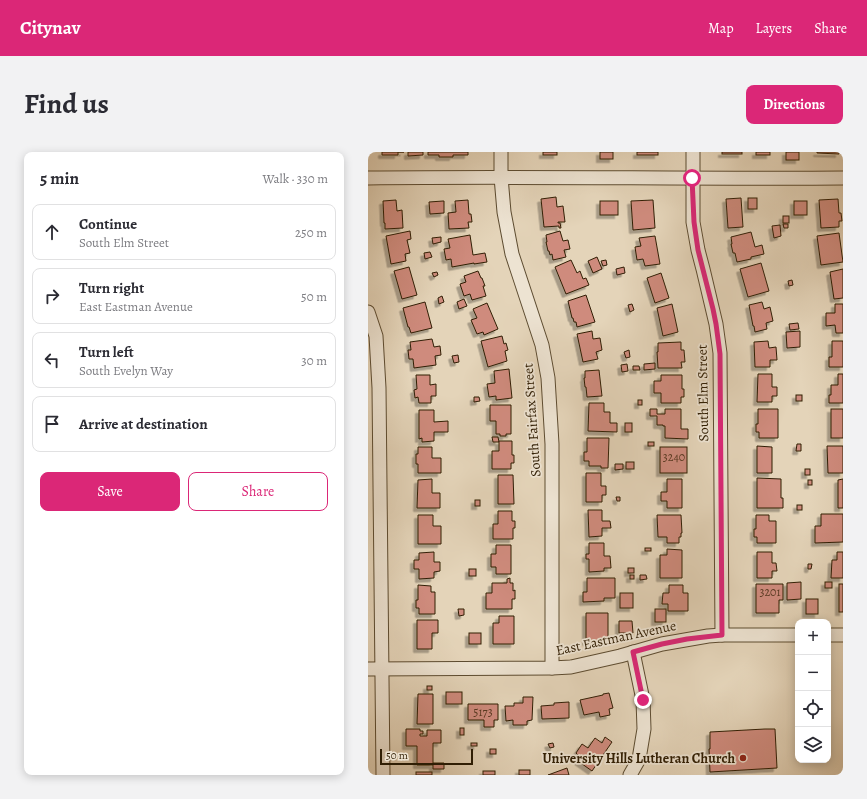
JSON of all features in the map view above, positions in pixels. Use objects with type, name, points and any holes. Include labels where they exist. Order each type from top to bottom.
[{"type":"street","name":"South Fairfax Street","points":[[502,152],[501,177],[504,212],[512,254],[542,345],[548,378],[552,444],[552,668]]},
{"type":"street","name":"South Elm Street","points":[[693,152],[692,178],[694,222],[698,250],[716,324],[720,354],[722,635]]},
{"type":"street","points":[[368,178],[843,178]]},
{"type":"street","points":[[368,312],[376,336],[379,388],[383,775]]},
{"type":"street","name":"East Eastman Avenue","points":[[368,669],[571,667],[687,639],[722,635],[795,635]]},
{"type":"street","points":[[831,635],[843,635]]},
{"type":"street","points":[[630,775],[639,759],[644,729],[643,700],[633,652]]},
{"type":"building","points":[[382,152],[398,152],[398,155],[382,155]]},
{"type":"building","points":[[408,152],[423,152],[423,155],[408,156]]},
{"type":"building","points":[[428,152],[468,152],[468,155],[439,157],[439,155],[428,155]]},
{"type":"building","points":[[543,152],[557,152],[557,155],[543,155]]},
{"type":"building","points":[[600,152],[613,152],[613,159],[600,159]]},
{"type":"building","points":[[637,152],[658,152],[658,155],[637,155]]},
{"type":"building","points":[[722,152],[742,152],[742,154],[722,154]]},
{"type":"building","points":[[756,152],[770,152],[770,155],[756,155]]},
{"type":"building","points":[[786,152],[799,152],[799,160],[786,160]]},
{"type":"building","points":[[839,152],[839,154],[817,153]]},
{"type":"building","points":[[556,197],[557,207],[563,206],[565,222],[558,222],[560,223],[561,228],[559,228],[559,226],[544,227],[541,199]]},
{"type":"building","points":[[741,198],[743,227],[728,228],[726,199]]},
{"type":"building","points":[[748,198],[757,198],[757,209],[748,209]]},
{"type":"building","points":[[838,199],[839,213],[841,213],[842,221],[839,221],[839,227],[821,228],[819,200]]},
{"type":"building","points":[[396,200],[397,211],[402,210],[403,228],[385,229],[383,201]]},
{"type":"building","points":[[468,200],[469,214],[471,214],[472,222],[468,222],[469,228],[449,229],[448,213],[456,212],[455,201]]},
{"type":"building","points":[[653,200],[655,228],[633,230],[631,201]]},
{"type":"building","points":[[444,201],[444,213],[430,214],[429,202]]},
{"type":"building","points":[[600,201],[618,201],[618,215],[600,215]]},
{"type":"building","points":[[794,201],[807,201],[807,215],[794,215]]},
{"type":"building","points":[[783,216],[789,216],[789,223],[783,223]]},
{"type":"building","points":[[783,224],[788,224],[788,228],[784,228]]},
{"type":"building","points":[[780,225],[781,236],[774,238],[772,226]]},
{"type":"building","points":[[410,231],[411,239],[407,240],[410,253],[405,254],[406,261],[391,264],[386,236]]},
{"type":"building","points":[[560,231],[563,241],[568,240],[570,249],[564,250],[566,257],[553,260],[552,254],[550,255],[548,251],[546,235]]},
{"type":"building","points":[[751,232],[755,247],[762,245],[764,254],[737,262],[735,253],[733,253],[731,237]]},
{"type":"building","points":[[839,233],[843,262],[821,265],[817,236]]},
{"type":"building","points":[[470,235],[473,255],[485,253],[487,262],[452,267],[451,259],[446,260],[444,249],[450,248],[448,239]]},
{"type":"building","points":[[655,236],[660,264],[645,266],[643,259],[637,260],[635,247],[641,246],[639,238]]},
{"type":"building","points":[[441,237],[441,242],[433,244],[432,238]]},
{"type":"building","points":[[430,252],[432,257],[425,259],[424,253]]},
{"type":"building","points":[[597,257],[602,269],[593,273],[588,261]]},
{"type":"building","points":[[571,260],[577,273],[580,271],[583,279],[586,278],[589,285],[566,294],[555,267]]},
{"type":"building","points":[[606,260],[607,265],[603,266],[601,261]]},
{"type":"building","points":[[761,263],[769,291],[748,297],[740,269]]},
{"type":"building","points":[[409,267],[417,295],[402,299],[394,271]]},
{"type":"building","points":[[624,267],[625,273],[617,275],[616,269]]},
{"type":"building","points":[[843,269],[843,298],[834,299],[830,272]]},
{"type":"building","points":[[478,271],[485,286],[483,286],[486,296],[472,300],[470,294],[464,296],[460,284],[466,282],[464,276]]},
{"type":"building","points":[[437,272],[438,275],[434,277],[432,273]]},
{"type":"building","points":[[661,273],[669,298],[655,303],[647,278]]},
{"type":"building","points":[[792,280],[793,285],[789,286],[788,281]]},
{"type":"building","points":[[586,295],[595,322],[577,327],[576,322],[574,322],[572,318],[568,301]]},
{"type":"building","points":[[442,296],[444,302],[439,304],[438,298]]},
{"type":"building","points":[[464,299],[467,306],[459,309],[457,302]]},
{"type":"building","points":[[425,302],[432,328],[411,333],[403,308]]},
{"type":"building","points":[[762,302],[764,309],[770,307],[773,321],[766,323],[767,329],[755,332],[749,305]]},
{"type":"building","points":[[487,303],[498,329],[484,335],[483,332],[477,334],[471,320],[477,318],[473,309]]},
{"type":"building","points":[[632,304],[634,310],[630,312],[628,305]]},
{"type":"building","points":[[672,304],[678,332],[663,336],[657,308]]},
{"type":"building","points":[[835,304],[843,304],[843,333],[836,333],[835,325],[826,326],[826,313],[835,313]]},
{"type":"building","points":[[798,323],[799,329],[790,330],[789,324]]},
{"type":"building","points":[[592,331],[593,339],[600,338],[602,350],[596,352],[598,359],[583,362],[577,334]]},
{"type":"building","points":[[800,331],[800,347],[787,348],[786,332]]},
{"type":"building","points":[[502,336],[504,344],[506,343],[508,350],[505,351],[507,361],[488,367],[481,341]]},
{"type":"building","points":[[432,339],[434,347],[440,346],[441,355],[435,356],[436,365],[414,368],[413,359],[409,359],[408,350],[411,350],[410,342]]},
{"type":"building","points":[[768,341],[769,348],[776,347],[777,360],[770,360],[770,367],[755,367],[754,342]]},
{"type":"building","points":[[832,341],[843,341],[843,367],[829,367],[829,357],[832,357]]},
{"type":"building","points":[[681,342],[681,350],[684,350],[685,362],[681,362],[682,368],[658,368],[658,343]]},
{"type":"building","points":[[629,350],[630,357],[626,358],[624,352]]},
{"type":"building","points":[[458,355],[459,362],[454,363],[452,356]]},
{"type":"building","points":[[655,363],[655,369],[644,370],[644,364]]},
{"type":"building","points":[[627,364],[628,371],[622,372],[621,365]]},
{"type":"building","points":[[633,366],[639,366],[640,370],[633,370]]},
{"type":"building","points":[[509,369],[512,398],[496,400],[496,396],[489,397],[487,384],[495,383],[494,371]]},
{"type":"building","points":[[599,370],[602,396],[587,397],[584,378],[585,371]]},
{"type":"building","points":[[758,374],[772,374],[772,387],[777,387],[777,396],[772,396],[772,402],[757,402]]},
{"type":"building","points":[[838,374],[843,374],[843,403],[829,403],[831,385],[838,385]]},
{"type":"building","points":[[416,375],[430,375],[430,385],[436,384],[436,396],[431,396],[431,403],[419,403],[418,397],[415,398],[414,390],[417,389]]},
{"type":"building","points":[[661,375],[682,375],[682,389],[684,389],[684,397],[681,397],[681,403],[661,403],[661,393],[654,393],[654,381],[661,381]]},
{"type":"building","points":[[796,395],[802,395],[802,401],[796,401]]},
{"type":"building","points":[[474,397],[479,397],[480,401],[474,402]]},
{"type":"building","points":[[638,400],[642,400],[642,405],[638,405]]},
{"type":"building","points":[[589,403],[604,403],[604,412],[610,412],[610,423],[617,423],[617,432],[588,431]]},
{"type":"building","points":[[490,405],[511,405],[511,434],[500,436],[500,434],[496,434],[496,421],[490,421]]},
{"type":"building","points":[[650,409],[657,409],[657,414],[665,414],[665,409],[681,409],[681,429],[688,429],[688,439],[665,438],[665,426],[657,425],[657,416],[650,416]]},
{"type":"building","points":[[758,409],[778,409],[778,438],[759,438],[759,432],[756,432],[756,424],[758,424]]},
{"type":"building","points":[[831,409],[843,409],[843,438],[831,438]]},
{"type":"building","points":[[419,410],[434,410],[434,422],[448,421],[448,432],[434,432],[434,441],[422,442],[422,438],[419,439]]},
{"type":"building","points":[[625,423],[632,423],[632,432],[625,432]]},
{"type":"building","points":[[492,437],[498,437],[499,442],[493,442]]},
{"type":"building","points":[[587,438],[609,438],[608,468],[601,468],[601,466],[589,466],[589,461],[584,461],[584,452],[587,452]]},
{"type":"building","points":[[499,441],[512,441],[512,455],[514,455],[514,463],[511,463],[511,469],[492,469],[492,451],[499,451]]},
{"type":"building","points":[[648,442],[654,442],[654,446],[648,446]]},
{"type":"building","points":[[797,444],[801,444],[801,451],[796,451]]},
{"type":"building","points":[[757,446],[772,447],[772,473],[757,473]]},
{"type":"building","points":[[827,446],[843,446],[843,473],[828,473]]},
{"type":"building","points":[[418,447],[432,447],[432,458],[441,458],[441,473],[418,473],[416,454],[418,454]]},
{"type":"building","points":[[660,447],[687,447],[687,473],[660,473]]},
{"type":"building","points":[[626,462],[634,462],[634,469],[626,469]]},
{"type":"building","points":[[615,464],[623,464],[623,469],[615,470]]},
{"type":"building","points":[[805,469],[810,469],[810,475],[805,475]]},
{"type":"building","points":[[586,473],[601,473],[601,486],[606,486],[606,495],[602,495],[602,502],[586,502]]},
{"type":"building","points":[[498,475],[513,475],[514,504],[498,504]]},
{"type":"building","points":[[757,478],[781,479],[781,498],[783,498],[783,508],[757,508]]},
{"type":"building","points":[[432,479],[432,493],[440,493],[440,508],[417,508],[418,480]]},
{"type":"building","points":[[667,479],[682,479],[682,508],[667,508],[667,501],[661,501],[661,492],[667,492]]},
{"type":"building","points":[[843,479],[843,508],[838,508],[838,480]]},
{"type":"building","points":[[808,480],[812,480],[812,485],[808,485]]},
{"type":"building","points":[[616,497],[620,497],[620,501],[617,501]]},
{"type":"building","points":[[475,500],[480,500],[480,506],[475,506]]},
{"type":"building","points":[[797,505],[802,505],[802,510],[797,510]]},
{"type":"building","points":[[588,510],[602,510],[602,521],[610,521],[611,528],[602,528],[602,536],[589,537]]},
{"type":"building","points":[[498,511],[512,511],[512,521],[515,521],[515,528],[513,528],[513,539],[493,539],[493,524],[498,524]]},
{"type":"building","points":[[821,514],[843,514],[843,542],[815,543],[815,526],[821,526]]},
{"type":"building","points":[[418,515],[433,515],[433,526],[441,526],[441,544],[418,544]]},
{"type":"building","points":[[657,515],[681,515],[682,533],[681,537],[679,537],[679,543],[667,543],[667,537],[658,537]]},
{"type":"building","points":[[756,515],[769,515],[769,521],[776,521],[776,543],[757,543],[757,537],[754,537],[754,529],[756,529]]},
{"type":"building","points":[[589,543],[604,543],[604,556],[610,556],[611,568],[604,568],[604,571],[589,572],[589,559],[586,559],[586,554],[589,554]]},
{"type":"building","points":[[496,545],[511,545],[511,574],[496,574],[496,567],[491,567],[491,554],[496,554]]},
{"type":"building","points":[[645,548],[651,548],[651,551],[645,551]]},
{"type":"building","points":[[667,549],[682,550],[682,578],[660,578],[660,555],[667,555]]},
{"type":"building","points":[[434,552],[434,562],[440,562],[440,571],[434,572],[434,578],[419,579],[419,569],[414,569],[414,560],[419,560],[419,553]]},
{"type":"building","points":[[757,552],[772,552],[772,563],[776,563],[777,571],[772,571],[772,578],[757,578]]},
{"type":"building","points":[[837,552],[843,552],[843,578],[831,578],[832,560],[837,560]]},
{"type":"building","points":[[808,564],[812,564],[811,569],[808,569]]},
{"type":"building","points":[[628,568],[634,568],[634,573],[628,573]]},
{"type":"building","points":[[469,569],[476,569],[476,576],[469,576]]},
{"type":"building","points":[[630,575],[634,575],[634,579],[630,579]]},
{"type":"building","points":[[640,575],[646,575],[647,579],[640,580]]},
{"type":"building","points":[[510,578],[510,583],[513,583],[513,591],[515,590],[515,599],[512,599],[512,609],[486,609],[486,593],[492,593],[492,583],[507,583],[507,579]]},
{"type":"building","points":[[587,578],[615,578],[615,598],[604,598],[604,601],[583,602],[583,592],[587,592]]},
{"type":"building","points":[[801,582],[801,599],[787,600],[787,583]]},
{"type":"building","points":[[825,582],[832,582],[832,588],[825,588]]},
{"type":"building","points":[[756,584],[783,584],[783,600],[779,600],[779,613],[756,613]]},
{"type":"building","points":[[839,584],[843,584],[843,612],[839,612]]},
{"type":"building","points":[[418,585],[431,586],[431,592],[435,592],[435,614],[419,614],[419,608],[416,608],[416,600],[418,600]]},
{"type":"building","points":[[669,585],[683,585],[683,593],[688,593],[688,611],[668,611],[668,604],[662,604],[663,593],[669,593]]},
{"type":"building","points":[[620,593],[633,593],[633,608],[620,608]]},
{"type":"building","points":[[806,599],[818,599],[818,614],[806,614]]},
{"type":"building","points":[[458,609],[464,609],[464,615],[459,616]]},
{"type":"building","points":[[655,609],[666,609],[666,622],[655,622]]},
{"type":"building","points":[[586,613],[608,613],[608,639],[602,639],[602,642],[586,642]]},
{"type":"building","points":[[499,616],[514,616],[514,644],[493,644],[493,623],[499,623]]},
{"type":"building","points":[[417,620],[438,620],[438,633],[432,633],[432,649],[417,649]]},
{"type":"building","points":[[619,621],[632,621],[633,633],[619,633]]},
{"type":"building","points":[[469,633],[481,633],[481,644],[469,644]]},
{"type":"building","points":[[427,686],[432,686],[432,690],[427,690]]},
{"type":"building","points":[[446,692],[462,692],[462,704],[446,704]]},
{"type":"building","points":[[609,693],[613,708],[609,709],[610,715],[600,717],[599,712],[584,715],[580,700]]},
{"type":"building","points":[[418,694],[433,694],[433,724],[417,724]]},
{"type":"building","points":[[523,697],[533,697],[532,720],[527,721],[527,725],[513,725],[513,720],[506,721],[505,706],[514,706],[514,703],[523,703]]},
{"type":"building","points":[[569,702],[569,718],[542,719],[541,706]]},
{"type":"building","points":[[468,704],[498,704],[498,720],[494,720],[494,727],[484,727],[484,720],[468,720]]},
{"type":"building","points":[[460,728],[464,728],[464,735],[460,735]]},
{"type":"building","points":[[406,729],[420,729],[420,731],[423,731],[423,734],[420,734],[420,736],[427,736],[427,730],[441,730],[441,743],[433,743],[433,763],[444,763],[444,769],[433,769],[433,765],[417,765],[417,746],[406,746]]},
{"type":"building","name":"University Hills Lutheran Church","points":[[775,729],[777,768],[710,772],[710,732]]},
{"type":"building","points":[[605,737],[612,742],[592,771],[578,761],[581,758],[576,753],[582,744],[588,748],[595,738],[602,743]]},
{"type":"building","points":[[471,743],[477,743],[477,746],[471,746]]},
{"type":"building","points":[[553,743],[554,747],[550,748],[548,744]]},
{"type":"building","points":[[490,749],[496,749],[496,754],[490,754]]},
{"type":"building","points":[[567,768],[569,775],[548,775]]},
{"type":"building","points":[[519,770],[530,770],[530,775],[519,775]]},
{"type":"building","points":[[483,771],[495,771],[495,775],[483,775]]},
{"type":"building","points":[[416,772],[432,772],[432,775],[416,775]]},
{"type":"place","name":"University Hills Lutheran Church","points":[[743,758]]},
{"type":"route","points":[[643,700],[633,652],[687,639],[722,635],[720,354],[713,309],[698,250],[694,222],[692,178]]}]
